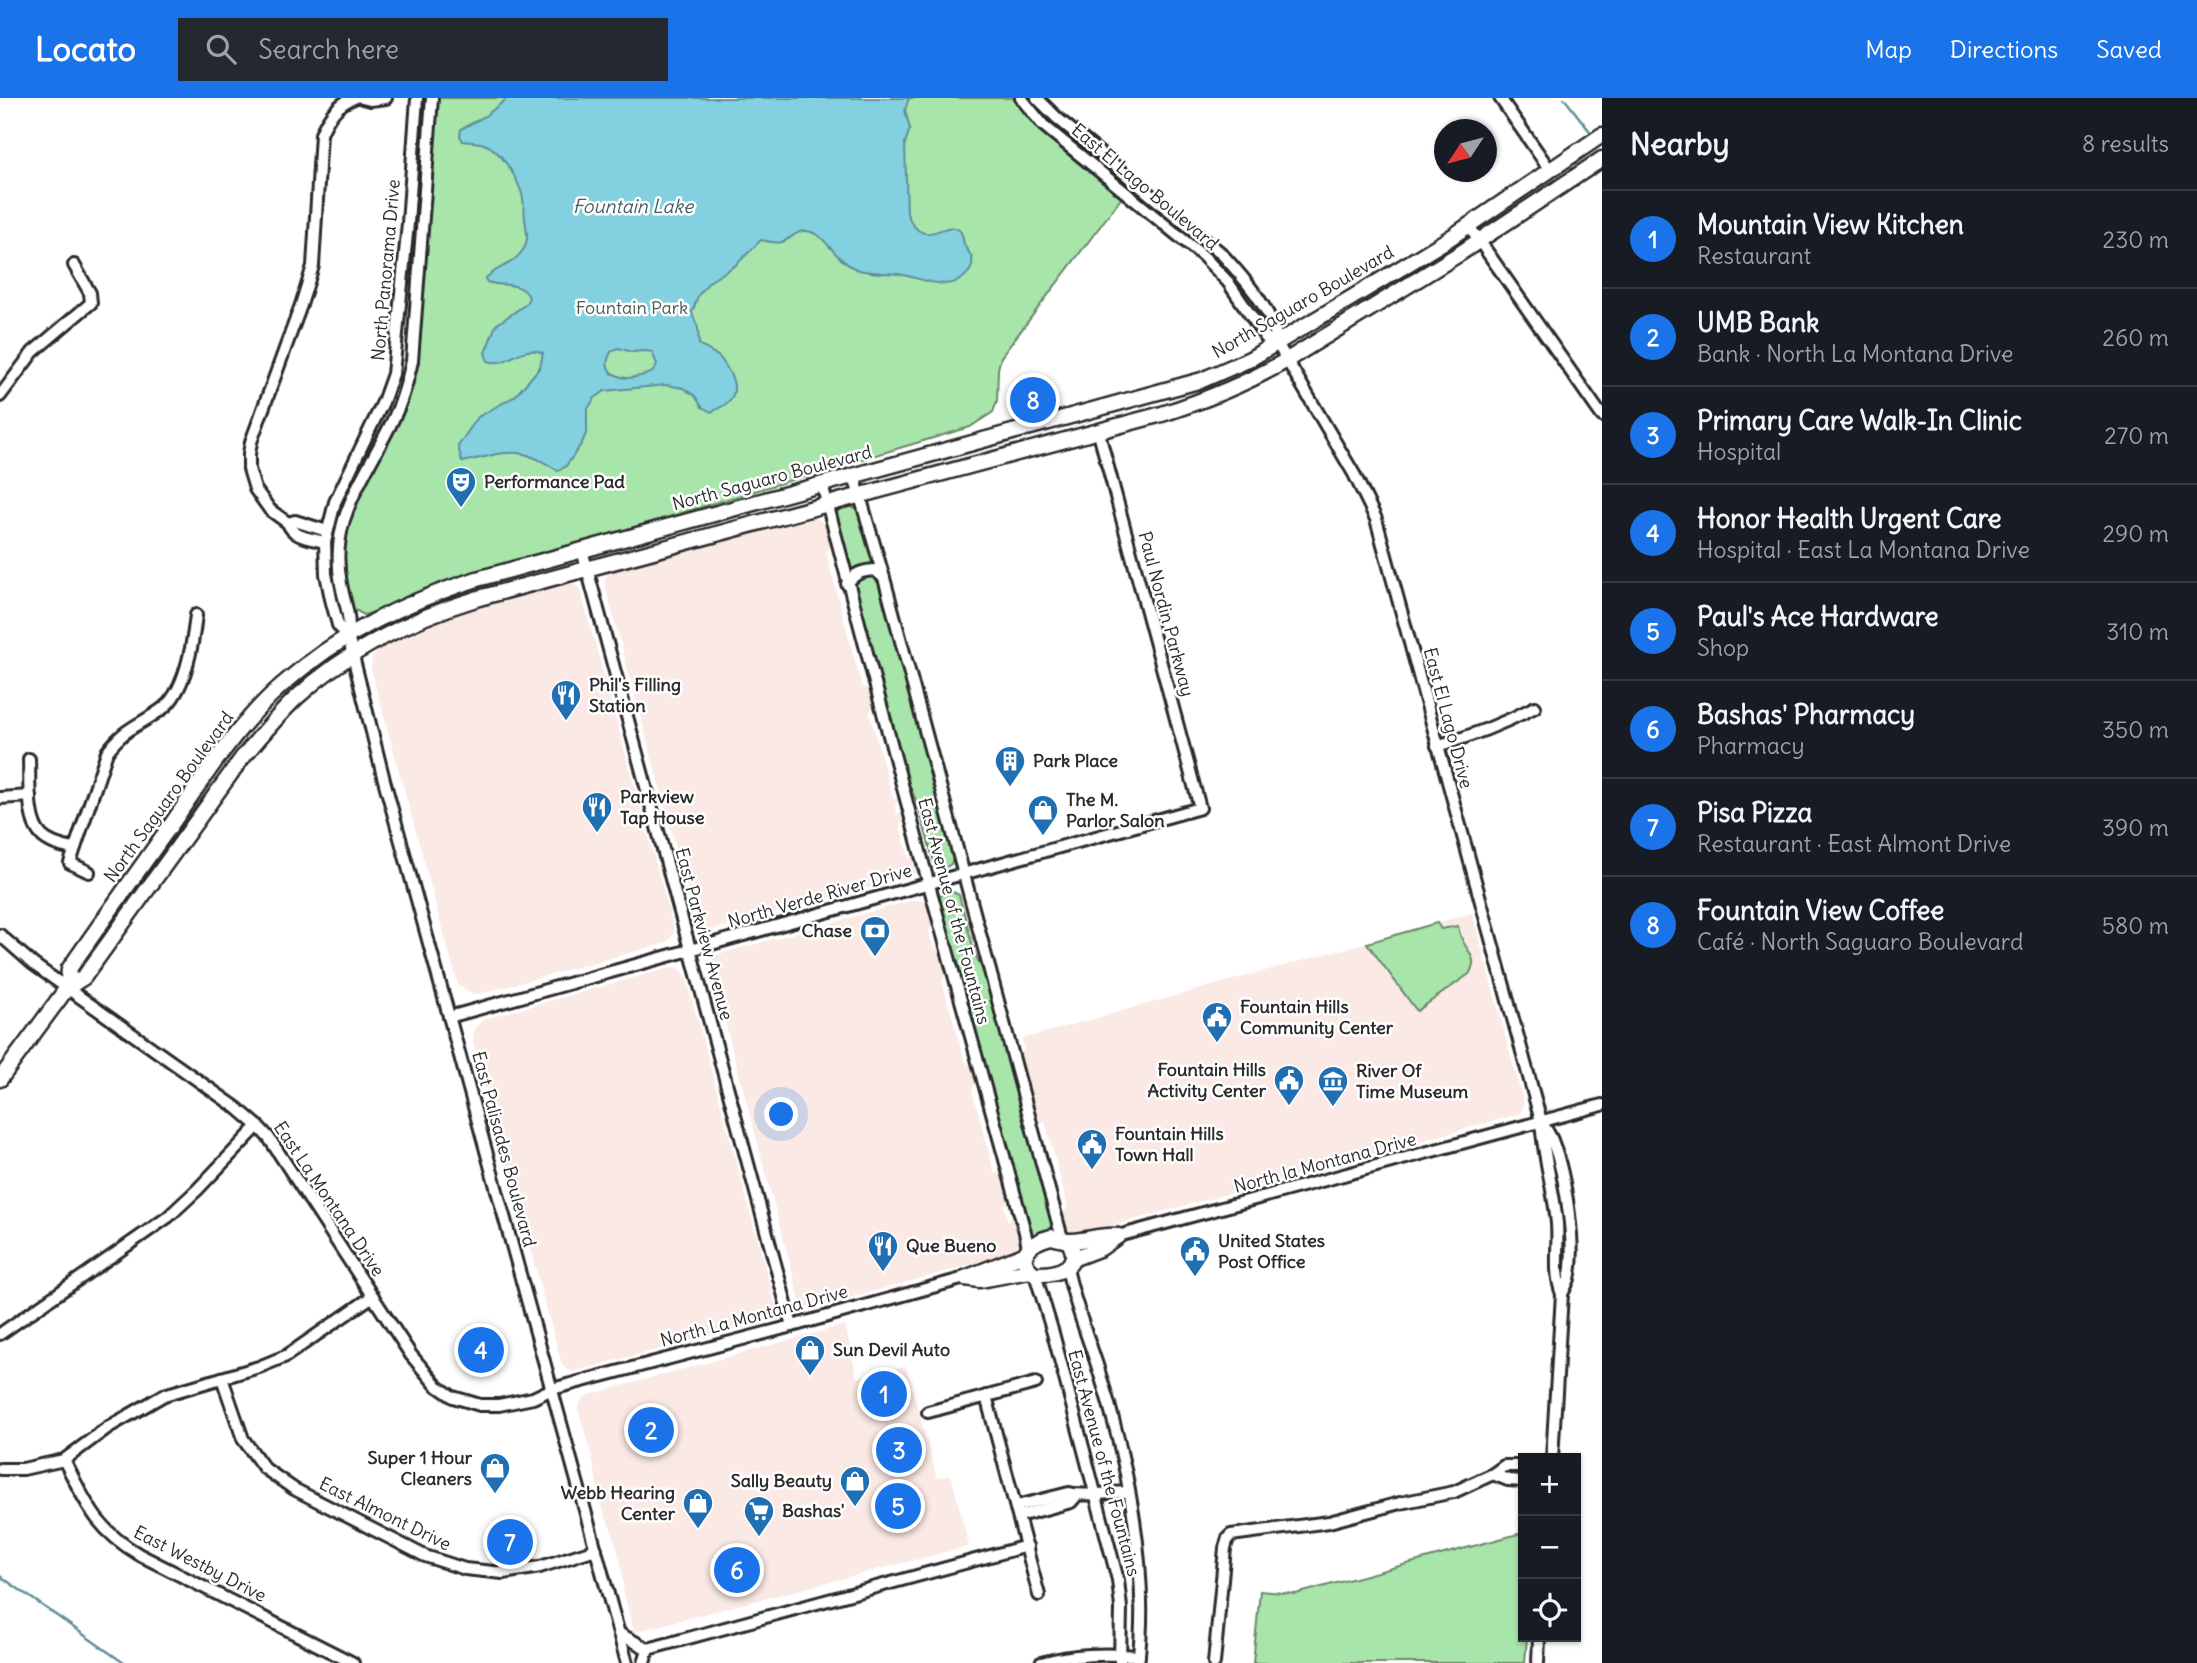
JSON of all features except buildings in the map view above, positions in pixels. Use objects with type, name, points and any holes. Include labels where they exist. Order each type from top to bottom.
[{"type":"main road","name":"North Saguaro Boulevard","points":[[0,1079],[67,988],[84,977],[242,758],[271,723],[387,613],[436,592],[582,550],[1202,380],[1250,359],[1469,226],[1598,138]]},
{"type":"main road","name":"North Saguaro Boulevard","points":[[350,646],[383,637],[441,611],[587,569],[1199,402],[1287,360],[1479,241],[1602,159]]},
{"type":"main road","points":[[1098,430],[1097,419],[1134,400]]},
{"type":"main road","points":[[1102,1235],[1118,1236],[1055,1273],[1033,1273],[1025,1263],[1027,1251],[1042,1239],[1051,1237],[1084,1241],[1102,1235]]},
{"type":"main road","points":[[1065,1240],[1073,1249],[1069,1264]]},
{"type":"main road","name":"North La Montana Drive","points":[[965,1278],[1027,1251]]},
{"type":"main road","name":"North La Montana Drive","points":[[965,1278],[980,1280],[1033,1273]]},
{"type":"street","points":[[326,536],[295,521],[288,523],[270,509],[255,489],[249,469],[251,442],[313,265],[321,134],[325,123],[336,109],[354,98]]},
{"type":"street","points":[[362,98],[386,98]]},
{"type":"street","name":"North Panorama Drive","points":[[350,646],[338,625],[331,599],[326,574],[326,536],[335,502],[383,402],[393,374],[417,98]]},
{"type":"street","name":"North Panorama Drive","points":[[350,646],[350,619],[340,581],[340,539],[344,519],[358,486],[402,398],[412,361],[432,98]]},
{"type":"street","name":"East El Lago Boulevard","points":[[1021,98],[1043,125],[1203,257],[1246,305]]},
{"type":"street","name":"East El Lago Boulevard","points":[[1037,98],[1071,130],[1189,226]]},
{"type":"street","points":[[1500,98],[1550,170]]},
{"type":"street","points":[[1116,184],[1124,173]]},
{"type":"street","name":"East El Lago Drive","points":[[1189,226],[1221,253],[1243,277],[1276,329],[1277,343],[1354,474],[1376,519],[1541,1121],[1542,1147],[1557,1224],[1556,1280],[1562,1294],[1552,1453]]},
{"type":"street","points":[[1469,226],[1602,416]]},
{"type":"street","points":[[0,396],[39,345],[91,303],[90,293],[74,265]]},
{"type":"street","name":"East El Lago Drive","points":[[1246,305],[1266,338],[1277,343]]},
{"type":"street","name":"Paul Nordin Parkway","points":[[1098,430],[1200,808]]},
{"type":"street","name":"East Avenue of the Fountains","points":[[853,476],[884,578],[1065,1240]]},
{"type":"street","name":"East Avenue of the Fountains","points":[[822,484],[908,808],[1026,1231],[1027,1251]]},
{"type":"street","name":"East Parkview Avenue","points":[[582,550],[792,1326]]},
{"type":"street","points":[[847,584],[856,573],[865,570],[875,570],[884,578]]},
{"type":"street","points":[[89,872],[69,863],[107,752],[129,728],[165,708],[174,697],[192,651],[195,615]]},
{"type":"street","name":"East Palisades Boulevard","points":[[350,646],[384,780],[628,1663]]},
{"type":"street","points":[[1437,746],[1506,723],[1535,707]]},
{"type":"street","points":[[29,759],[35,827],[49,842],[73,849]]},
{"type":"street","points":[[0,792],[30,793]]},
{"type":"street","points":[[0,799],[30,793]]},
{"type":"street","name":"North Verde River Drive","points":[[449,1017],[1200,808]]},
{"type":"street","name":"East La Montana Drive","points":[[0,935],[33,964],[258,1126],[295,1176],[426,1375],[437,1386],[453,1397],[480,1405],[499,1405],[533,1398],[552,1389]]},
{"type":"street","points":[[1541,1121],[1602,1105]]},
{"type":"street","name":"North la Montana Drive","points":[[1118,1236],[1541,1121]]},
{"type":"street","points":[[0,1334],[168,1217],[258,1126]]},
{"type":"street","name":"East Avenue of the Fountains","points":[[1069,1264],[1075,1305],[1098,1366],[1129,1492],[1140,1576],[1138,1660]]},
{"type":"street","name":"East Avenue of the Fountains","points":[[1033,1273],[1096,1493],[1119,1588],[1120,1659]]},
{"type":"street","name":"North La Montana Drive","points":[[552,1389],[965,1278]]},
{"type":"street","points":[[0,1469],[23,1469],[64,1460],[107,1428],[164,1395],[259,1367],[286,1356],[373,1296]]},
{"type":"street","name":"East Almont Drive","points":[[222,1378],[243,1439],[264,1468],[294,1489],[425,1556],[465,1569],[503,1573],[540,1567],[596,1549]]},
{"type":"street","points":[[928,1412],[1036,1382]]},
{"type":"street","points":[[986,1396],[1039,1595]]},
{"type":"street","name":"East Westby Drive","points":[[64,1460],[92,1513],[113,1538],[140,1555],[353,1663]]},
{"type":"street","points":[[1214,1663],[1225,1548],[1231,1535],[1341,1520],[1400,1503],[1454,1492],[1504,1466],[1518,1466]]},
{"type":"street","points":[[1493,1474],[1518,1481]]},
{"type":"street","points":[[1018,1511],[1050,1503],[1069,1493],[1077,1495],[1129,1492]]},
{"type":"street","points":[[620,1634],[648,1649],[1027,1546]]},
{"type":"street","points":[[1538,1663],[1539,1642]]},
{"type":"street","points":[[644,1663],[648,1649]]},
{"type":"street","points":[[1041,1663],[1077,1655],[1138,1660]]},
{"type":"shaded area","points":[[815,516],[826,525],[831,544],[826,553],[862,687],[869,689],[874,706],[869,712],[893,799],[898,799],[896,813],[901,814],[903,821],[900,825],[909,859],[915,853],[918,868],[908,877],[707,931],[697,924],[604,582],[612,570]]},
{"type":"shaded area","points":[[563,584],[574,584],[580,589],[674,930],[673,935],[666,943],[472,994],[458,985],[371,669],[372,658],[380,648],[445,617]]},
{"type":"shaded area","points":[[914,900],[923,901],[930,907],[934,922],[929,932],[933,946],[941,952],[947,973],[942,981],[965,1062],[972,1067],[976,1082],[972,1090],[995,1175],[1001,1170],[1009,1197],[1004,1206],[1008,1222],[1015,1213],[1023,1240],[1022,1247],[1005,1258],[988,1260],[812,1308],[807,1307],[800,1300],[709,963],[716,955]]},
{"type":"shaded area","points":[[1472,913],[1523,1101],[1519,1114],[1078,1235],[1069,1232],[1062,1215],[1068,1207],[1045,1121],[1040,1124],[1020,1056],[1025,1049],[1022,1039]]},
{"type":"shaded area","points":[[673,967],[679,968],[685,974],[776,1312],[769,1320],[572,1372],[562,1365],[473,1041],[474,1029],[484,1019]]},
{"type":"shaded area","points":[[845,1325],[857,1378],[906,1366],[937,1478],[951,1475],[969,1546],[634,1632],[624,1594],[621,1563],[600,1503],[593,1461],[578,1408],[582,1399],[588,1395]]},
{"type":"green space","name":"Fountain Park","points":[[436,98],[1016,98],[1043,130],[1123,196],[1001,357],[997,401],[993,412],[970,427],[436,586],[364,615],[353,609],[346,586],[343,565],[346,530],[352,510],[378,454],[400,417],[414,370]]},
{"type":"green space","points":[[849,506],[859,510],[874,565],[850,572],[835,514],[841,508]]},
{"type":"green space","points":[[869,573],[877,578],[952,852],[951,864],[947,867],[940,867],[934,862],[918,805],[905,776],[853,584],[854,580]]},
{"type":"green space","points":[[951,891],[959,895],[975,954],[988,982],[1057,1232],[1030,1240],[939,900],[941,895]]},
{"type":"green space","points":[[1437,923],[1441,929],[1458,926],[1460,936],[1473,959],[1472,968],[1469,974],[1417,1011],[1367,943]]},
{"type":"green space","points":[[1518,1534],[1518,1642],[1527,1642],[1525,1663],[1253,1663],[1260,1591],[1296,1594]]},
{"type":"water","name":"Fountain Lake","points":[[508,98],[909,98],[905,110],[910,129],[905,143],[907,213],[913,225],[920,231],[927,233],[947,228],[959,230],[972,258],[972,266],[961,279],[953,283],[935,283],[898,274],[856,269],[843,260],[822,238],[811,232],[799,232],[780,243],[761,240],[736,265],[709,282],[698,296],[692,313],[698,328],[699,344],[719,357],[732,378],[733,396],[725,405],[711,412],[683,388],[666,385],[605,391],[595,398],[587,410],[587,431],[582,443],[566,466],[558,471],[521,453],[462,462],[458,446],[478,417],[515,396],[540,367],[543,353],[527,351],[496,362],[488,361],[485,353],[496,325],[526,304],[529,297],[521,289],[487,282],[485,279],[519,256],[525,246],[527,234],[522,194],[507,164],[490,147],[482,143],[463,141],[460,136],[461,129],[485,116]],"holes":[[[618,348],[632,352],[652,352],[657,364],[654,370],[649,374],[629,378],[612,373],[607,363],[611,352]]]},
{"type":"waterway","points":[[1564,98],[1592,134]]},
{"type":"waterway","points":[[0,1576],[124,1663]]},
{"type":"place","name":"Fountain View Coffee","points":[[1033,400]]},
{"type":"place","name":"Performance Pad","points":[[461,509]]},
{"type":"place","name":"Phil's Filling Station","points":[[566,722]]},
{"type":"place","name":"Park Place","points":[[1010,788]]},
{"type":"place","name":"Parkview Tap House","points":[[597,834]]},
{"type":"place","name":"The M. Parlor Salon","points":[[1043,837]]},
{"type":"place","name":"Chase","points":[[875,958]]},
{"type":"place","name":"Fountain Hills Community Center","points":[[1217,1044]]},
{"type":"place","name":"Fountain Hills Activity Center","points":[[1289,1107]]},
{"type":"place","name":"River Of Time Museum","points":[[1333,1108]]},
{"type":"place","name":"Fountain Hills Town Hall","points":[[1092,1171]]},
{"type":"place","name":"Que Bueno","points":[[883,1273]]},
{"type":"place","name":"United States Post Office","points":[[1195,1278]]},
{"type":"place","name":"Honor Health Urgent Care","points":[[481,1350]]},
{"type":"place","name":"Sun Devil Auto","points":[[810,1377]]},
{"type":"place","name":"Mountain View Kitchen","points":[[884,1394]]},
{"type":"place","name":"UMB Bank","points":[[651,1430]]},
{"type":"place","name":"Primary Care Walk-In Clinic","points":[[899,1450]]},
{"type":"place","name":"Super 1 Hour Cleaners","points":[[495,1495]]},
{"type":"place","name":"Paul's Ace Hardware","points":[[898,1506]]},
{"type":"place","name":"Sally Beauty","points":[[855,1508]]},
{"type":"place","name":"Webb Hearing Center","points":[[698,1530]]},
{"type":"place","name":"Bashas'","points":[[759,1538]]},
{"type":"place","name":"Pisa Pizza","points":[[510,1542]]},
{"type":"place","name":"Bashas' Pharmacy","points":[[737,1570]]}]
